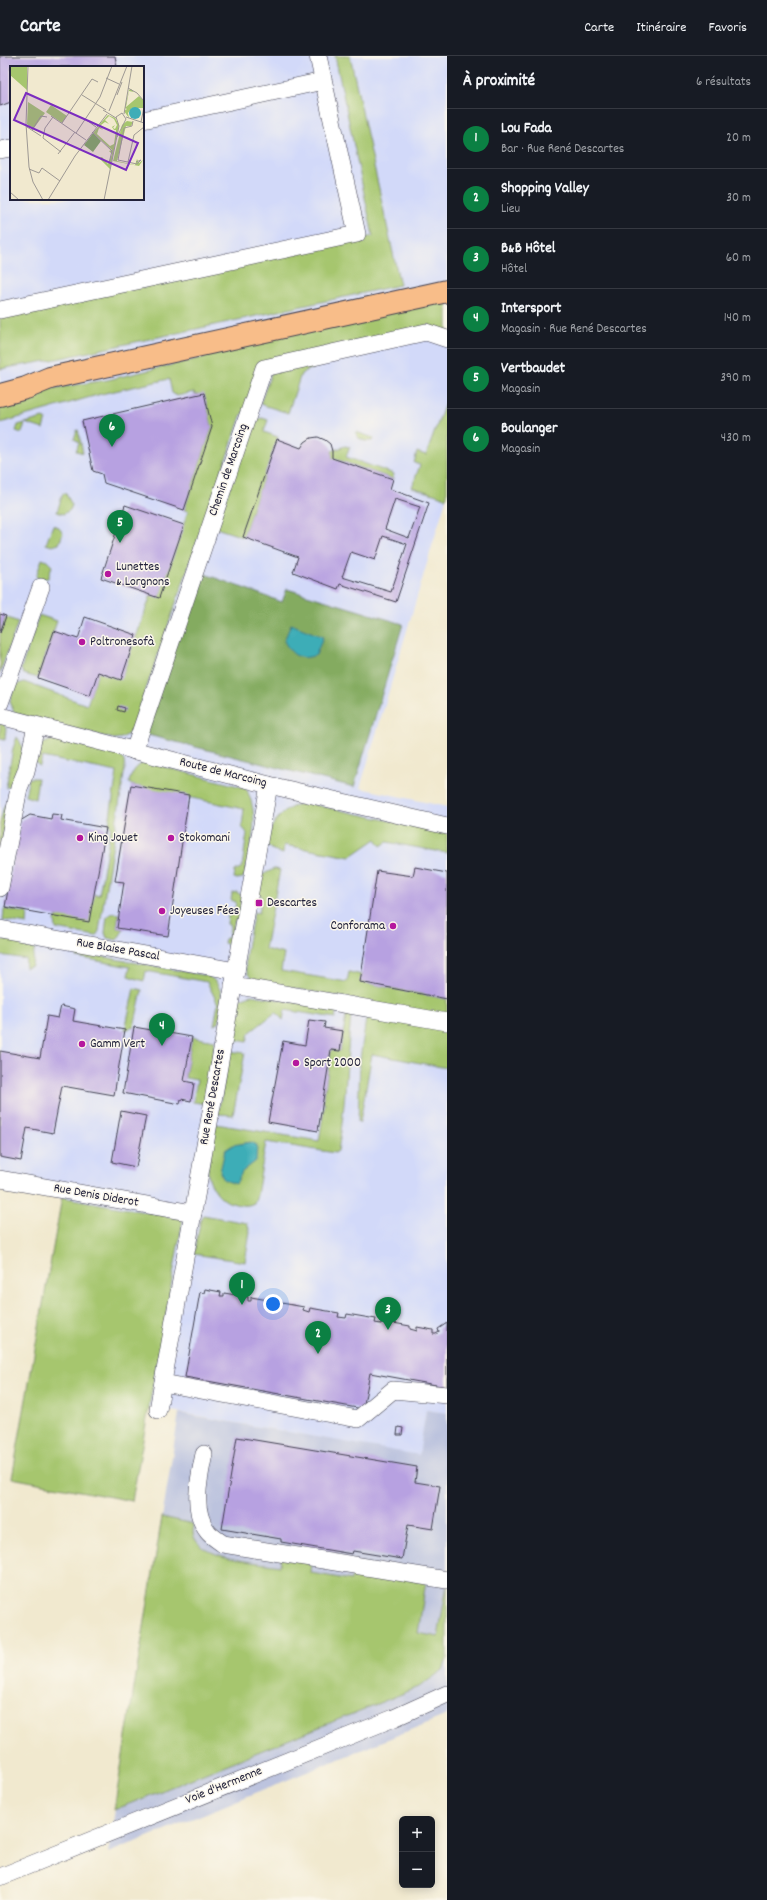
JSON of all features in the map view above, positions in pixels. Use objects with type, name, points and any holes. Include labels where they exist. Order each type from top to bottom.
[{"type":"main road","points":[[0,383],[24,379],[50,378],[447,291]]},
{"type":"main road","points":[[0,395],[26,388],[50,378]]},
{"type":"street","points":[[0,310],[356,234],[318,56]]},
{"type":"street","points":[[144,120],[323,81]]},
{"type":"street","points":[[0,150],[10,148]]},
{"type":"street","name":"Chemin de Marcoing","points":[[134,750],[264,368],[426,332],[447,339]]},
{"type":"street","points":[[0,702],[41,587]]},
{"type":"street","name":"Route de Marcoing","points":[[0,716],[269,785],[447,826]]},
{"type":"street","points":[[0,888],[19,788],[26,771],[36,726]]},
{"type":"street","name":"Rue René Descartes","points":[[158,1410],[269,785]]},
{"type":"street","name":"Rue Blaise Pascal","points":[[0,929],[447,1022]]},
{"type":"street","name":"Rue Denis Diderot","points":[[0,1179],[193,1213]]},
{"type":"street","points":[[163,1383],[358,1420],[393,1390],[447,1395]]},
{"type":"street","points":[[204,1454],[198,1485],[199,1512],[208,1533],[223,1544],[447,1580]]},
{"type":"street","name":"Voie d'Hermenne","points":[[0,1877],[398,1716],[447,1694]]},
{"type":"shaded area","points":[[0,56],[447,56],[447,496],[360,788],[447,807],[447,1413],[426,1410],[419,1456],[149,1407],[183,1219],[0,1187]]},
{"type":"shaded area","points":[[426,1410],[447,1413],[447,1715],[108,1853],[179,1413],[419,1455]]},
{"type":"green space","points":[[335,56],[350,56],[400,285],[52,360],[0,369],[0,316],[141,285],[144,288],[147,284],[373,236]]},
{"type":"green space","points":[[447,299],[447,335],[276,362],[241,416],[131,732],[122,738],[114,739],[14,713],[10,701],[15,685],[24,682],[87,705],[98,672],[121,679],[151,595],[159,597],[188,511],[184,510],[212,427],[204,394],[195,395],[194,392],[177,396],[172,393],[169,379],[101,394],[0,423],[0,400],[36,391],[107,380],[201,358],[240,344]]},
{"type":"green space","points":[[315,363],[313,369],[301,374],[288,413],[260,404],[272,371]]},
{"type":"green space","points":[[447,398],[446,498],[412,487],[420,465],[414,463],[417,452],[426,455]]},
{"type":"green space","points":[[43,418],[46,419],[43,429],[25,423]]},
{"type":"green space","points":[[262,418],[268,420],[264,432],[278,437],[243,537],[216,528],[252,420]]},
{"type":"green space","points":[[25,423],[22,433],[16,431],[18,425]]},
{"type":"green space","points":[[77,430],[83,453],[76,451],[79,442],[74,439]]},
{"type":"green space","points":[[356,432],[374,438],[372,441],[365,441],[357,437]]},
{"type":"green space","points":[[345,446],[350,447],[346,457],[394,474],[393,479],[332,458],[332,451]]},
{"type":"green space","points":[[63,493],[66,494],[72,505],[70,510],[63,514],[57,512]]},
{"type":"green space","points":[[53,525],[58,527],[63,533],[59,544],[52,546],[46,544]]},
{"type":"green space","points":[[42,559],[47,561],[52,566],[48,578],[41,579],[36,577]]},
{"type":"green space","points":[[199,572],[282,602],[287,589],[403,624],[354,787],[144,734]]},
{"type":"green space","points":[[39,615],[57,621],[38,678],[24,674],[21,669]]},
{"type":"green space","points":[[6,617],[18,622],[0,673],[0,634]]},
{"type":"green space","points":[[0,723],[4,724],[6,729],[5,740],[0,739]]},
{"type":"green space","points":[[17,737],[22,748],[22,760],[14,784],[6,788],[13,748]]},
{"type":"green space","points":[[55,739],[120,755],[124,761],[125,768],[99,931],[96,936],[56,929],[55,921],[57,916],[94,894],[99,895],[111,827],[109,823],[117,772],[42,757],[40,766],[38,765],[34,760],[39,745]]},
{"type":"green space","points":[[145,762],[246,788],[251,799],[254,820],[252,841],[243,878],[234,878],[235,871],[242,867],[247,833],[242,827],[244,809],[131,785],[129,782],[133,772],[139,765]]},
{"type":"green space","points":[[29,778],[38,778],[35,799],[25,796]]},
{"type":"green space","points":[[9,803],[0,855],[0,824],[4,806]]},
{"type":"green space","points":[[306,803],[447,833],[447,853],[387,842],[381,846],[376,839],[350,857],[284,845],[283,854],[273,850],[266,844],[275,822],[285,811],[299,804]]},
{"type":"green space","points":[[274,869],[280,870],[265,949],[284,954],[281,971],[347,982],[349,972],[362,975],[361,982],[447,999],[447,1016],[257,982],[251,978],[246,969],[246,953],[254,912],[259,913],[262,896],[257,894],[260,876]]},
{"type":"green space","points":[[237,892],[242,896],[238,920],[235,920],[229,947],[224,943],[225,939],[229,937],[230,926],[227,924],[228,916],[234,914],[236,902],[231,900],[232,893]]},
{"type":"green space","points":[[4,909],[28,913],[27,924],[3,920]]},
{"type":"green space","points":[[113,913],[119,914],[117,928],[124,929],[117,940],[107,938],[105,933],[107,916]]},
{"type":"green space","points":[[0,939],[35,945],[32,966],[25,968],[26,959],[0,955]]},
{"type":"green space","points":[[77,952],[208,976],[218,985],[220,991],[222,1003],[219,1023],[214,1025],[218,1004],[207,982],[146,971],[144,981],[128,976],[130,967],[77,957]]},
{"type":"green space","points":[[134,988],[142,990],[134,1027],[125,1030]]},
{"type":"green space","points":[[251,995],[337,1009],[335,1018],[285,1010],[283,1020],[276,1012],[249,1033],[247,1042],[232,1039],[240,999]]},
{"type":"green space","points":[[347,1011],[351,1016],[343,1118],[338,1151],[335,1153],[266,1142],[257,1195],[254,1203],[249,1205],[241,1205],[228,1202],[216,1192],[208,1173],[216,1124],[319,1141],[331,1050],[340,1051]]},
{"type":"green space","points":[[374,1016],[447,1029],[447,1068],[372,1054],[360,1122],[358,1122],[360,1059],[366,1019]]},
{"type":"green space","points":[[192,1037],[215,1041],[206,1104],[193,1102],[197,1080],[185,1078]]},
{"type":"green space","points":[[229,1051],[245,1053],[233,1115],[218,1114]]},
{"type":"green space","points":[[62,1197],[183,1219],[132,1501],[12,1478]]},
{"type":"green space","points":[[203,1215],[247,1223],[250,1232],[245,1262],[194,1254],[201,1218]]},
{"type":"green space","points":[[162,1517],[194,1524],[193,1533],[197,1542],[205,1549],[230,1558],[280,1566],[281,1558],[312,1563],[311,1573],[351,1580],[353,1569],[426,1581],[418,1633],[438,1637],[447,1585],[447,1659],[443,1670],[419,1687],[114,1810]]},
{"type":"water","points":[[291,624],[323,637],[316,655],[301,657],[293,654],[284,641]]},
{"type":"water","points":[[251,1142],[257,1145],[256,1161],[242,1172],[236,1184],[224,1180],[220,1172],[225,1150],[233,1145]]},
{"type":"building","points":[[0,56],[115,56],[117,66],[10,66],[10,102],[0,106]]},
{"type":"building","points":[[204,393],[212,427],[184,510],[104,483],[102,474],[93,471],[82,421]]},
{"type":"building","points":[[318,437],[330,444],[332,458],[393,479],[390,489],[429,503],[396,602],[340,584],[338,589],[293,572],[298,557],[243,537],[277,439],[301,448],[305,442],[311,438]],"holes":[[[395,499],[420,507],[409,538],[385,529]],[[383,536],[407,544],[391,592],[342,577],[351,552],[375,560]]]},
{"type":"building","points":[[125,505],[184,525],[159,598],[101,578]]},
{"type":"building","points":[[0,614],[6,616],[0,633]]},
{"type":"building","points":[[85,617],[136,635],[121,680],[98,672],[90,696],[38,678],[54,631],[78,639]]},
{"type":"building","points":[[118,706],[125,708],[124,712],[117,710]]},
{"type":"building","points":[[131,785],[189,795],[168,936],[117,928],[124,882],[115,881]]},
{"type":"building","points":[[52,814],[62,815],[61,820],[106,828],[89,922],[5,907],[20,821],[30,815],[51,819]]},
{"type":"building","points":[[415,867],[447,873],[447,999],[360,982],[377,871],[413,876]]},
{"type":"building","points":[[61,1006],[75,1009],[73,1021],[125,1030],[114,1095],[62,1086],[53,1133],[27,1128],[21,1161],[0,1157],[0,1051],[40,1058],[47,1016],[58,1018]]},
{"type":"building","points":[[309,1020],[325,1022],[324,1028],[343,1031],[340,1051],[331,1050],[318,1131],[268,1122],[283,1041],[305,1045]]},
{"type":"building","points":[[134,1027],[192,1037],[184,1081],[194,1083],[191,1101],[181,1099],[180,1104],[123,1093]]},
{"type":"building","points":[[121,1111],[146,1116],[136,1167],[112,1162]]},
{"type":"building","points":[[205,1289],[221,1292],[220,1296],[224,1296],[224,1293],[248,1297],[248,1301],[251,1301],[251,1297],[268,1300],[267,1304],[275,1306],[276,1302],[304,1307],[303,1310],[309,1312],[310,1308],[339,1313],[338,1317],[346,1318],[347,1314],[376,1319],[375,1323],[381,1324],[382,1321],[410,1326],[410,1329],[417,1331],[417,1327],[433,1330],[433,1334],[439,1332],[438,1329],[447,1323],[447,1387],[370,1373],[363,1409],[185,1377],[200,1292],[204,1293]]},
{"type":"building","points":[[398,1427],[403,1428],[402,1435],[397,1435]]},
{"type":"building","points":[[237,1437],[417,1467],[415,1482],[440,1486],[433,1529],[408,1525],[402,1559],[353,1551],[352,1554],[281,1542],[281,1539],[222,1529]]},
{"type":"place","name":"Boulanger","points":[[112,447]]},
{"type":"place","name":"Vertbaudet","points":[[120,543]]},
{"type":"place","name":"Lunettes & Lorgnons","points":[[108,574]]},
{"type":"place","name":"Poltronesofà","points":[[82,642]]},
{"type":"place","name":"King Jouet","points":[[80,838]]},
{"type":"place","name":"Stokomani","points":[[171,838]]},
{"type":"place","name":"Descartes","points":[[259,903]]},
{"type":"place","name":"Joyeuses Fées","points":[[162,911]]},
{"type":"place","name":"Conforama","points":[[393,926]]},
{"type":"place","name":"Gamm Vert","points":[[82,1044]]},
{"type":"place","name":"Intersport","points":[[162,1046]]},
{"type":"place","name":"Sport 2000","points":[[296,1063]]},
{"type":"place","name":"Lou Fada","points":[[242,1305]]},
{"type":"place","name":"B&B Hôtel","points":[[388,1330]]},
{"type":"place","name":"Shopping Valley","points":[[318,1354]]}]
